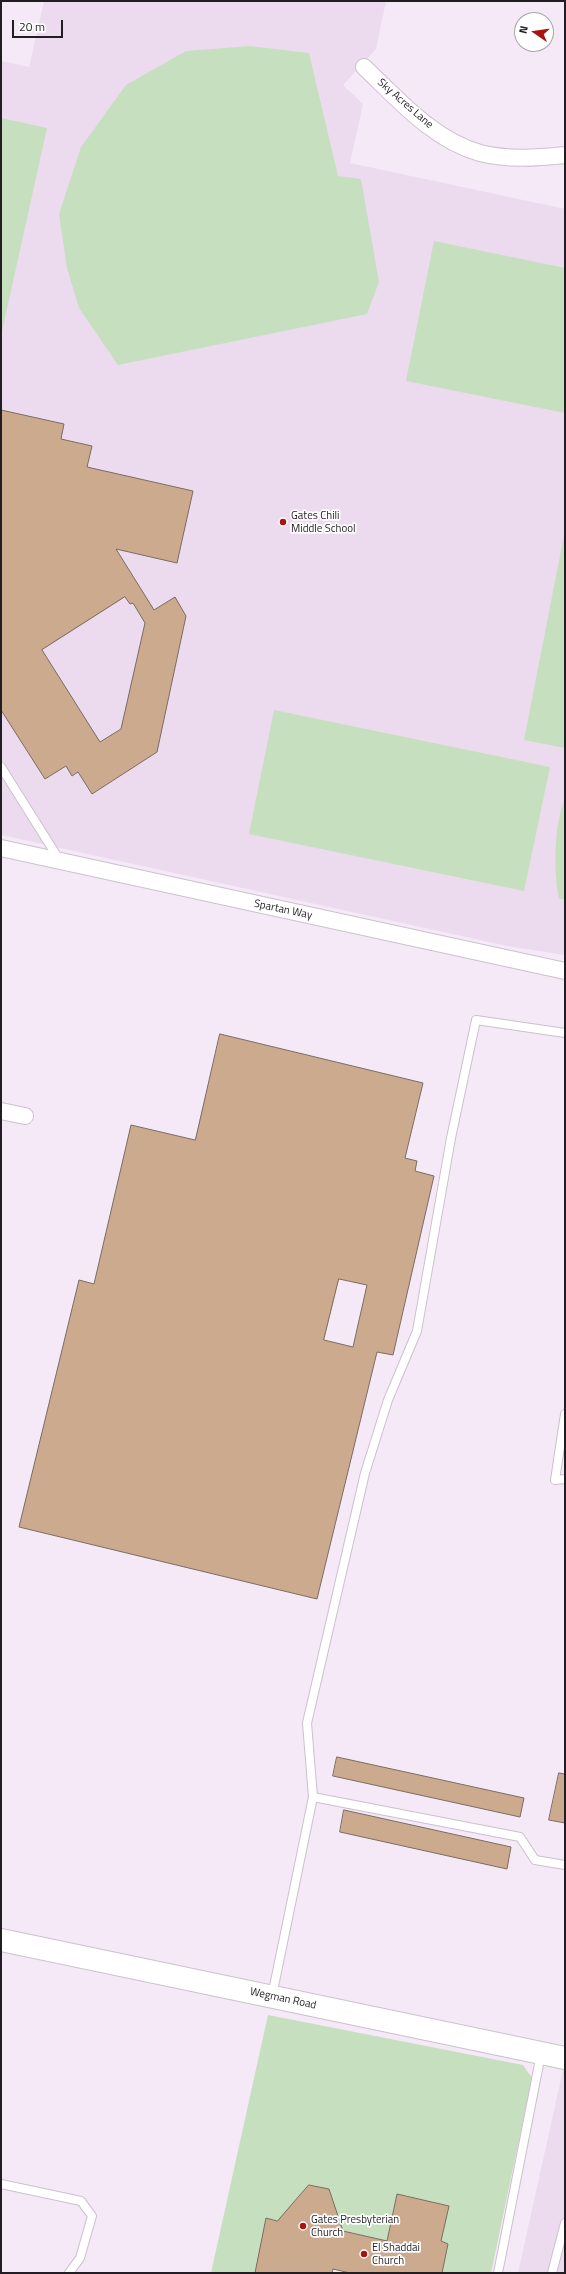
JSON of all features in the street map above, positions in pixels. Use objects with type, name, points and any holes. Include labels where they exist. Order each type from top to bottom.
[{"type":"street","name":"Sky Acres Lane","points":[[364,67],[421,120],[449,140],[480,152],[517,158],[565,155]]},
{"type":"street","name":"Spartan Way","points":[[1,848],[565,971]]},
{"type":"street","points":[[1,1111],[25,1116]]},
{"type":"street","name":"Wegman Road","points":[[1,1940],[565,2058]]},
{"type":"lane","points":[[2,769],[60,861]]},
{"type":"lane","points":[[272,1997],[313,1797],[307,1723],[366,1473],[388,1400],[417,1331],[452,1138],[476,1020],[565,1033]]},
{"type":"lane","points":[[565,1414],[555,1480],[565,1479]]},
{"type":"lane","points":[[313,1797],[520,1837],[535,1860],[565,1865]]},
{"type":"lane","points":[[498,2273],[541,2053]]},
{"type":"lane","points":[[1,2184],[81,2201],[92,2216],[80,2258],[69,2273]]},
{"type":"lane","points":[[552,2273],[565,2223]]},
{"type":"shaded area","name":"Gates Chili Middle School","points":[[44,1],[386,1],[376,49],[343,85],[363,104],[350,163],[565,209],[565,955],[507,946],[1,835],[1,61],[29,67]]},
{"type":"shaded area","points":[[563,2070],[565,2070],[565,2273],[518,2273]]},
{"type":"green space","points":[[250,46],[309,53],[338,176],[361,179],[379,282],[367,314],[118,365],[79,308],[67,268],[59,214],[81,147],[126,85],[186,51]]},
{"type":"green space","points":[[1,118],[47,128],[1,336]]},
{"type":"green space","points":[[434,241],[565,268],[565,413],[406,381]]},
{"type":"green space","points":[[565,530],[565,748],[524,740]]},
{"type":"green space","points":[[274,710],[550,767],[524,891],[249,834]]},
{"type":"green space","points":[[565,797],[565,899],[559,899],[555,860],[559,821]]},
{"type":"green space","points":[[268,2015],[523,2065],[532,2078],[491,2273],[442,2273],[448,2244],[441,2241],[448,2206],[397,2194],[387,2241],[343,2231],[329,2189],[310,2185],[277,2221],[255,2273],[211,2273]]},
{"type":"building","points":[[1,410],[64,424],[61,439],[92,446],[87,467],[193,491],[177,563],[116,549],[154,610],[175,597],[186,616],[157,752],[92,794],[78,772],[72,776],[66,766],[45,779],[1,710]],"holes":[[[125,597],[130,604],[133,603],[145,623],[121,729],[100,742],[42,650]]]},
{"type":"building","points":[[220,1034],[423,1083],[405,1158],[417,1161],[415,1171],[434,1176],[393,1355],[377,1352],[317,1599],[19,1527],[79,1280],[94,1284],[131,1125],[195,1140]],"holes":[[[339,1279],[367,1285],[353,1347],[324,1340]]]},
{"type":"building","points":[[337,1757],[524,1798],[520,1817],[333,1776]]},
{"type":"building","points":[[559,1773],[565,1774],[565,1823],[549,1820]]},
{"type":"building","points":[[344,1810],[511,1847],[507,1869],[340,1832]]},
{"type":"building","name":"Gates Presbyterian Church","points":[[309,2185],[329,2189],[343,2231],[387,2241],[397,2194],[449,2206],[441,2241],[448,2244],[442,2273],[350,2273],[333,2269],[332,2273],[255,2273],[266,2218],[277,2221]]},
{"type":"place","name":"Gates Chili Middle School","points":[[283,522]]},
{"type":"place","name":"Gates Presbyterian Church","points":[[303,2226]]},
{"type":"place","name":"El Shaddai Church","points":[[364,2254]]}]
